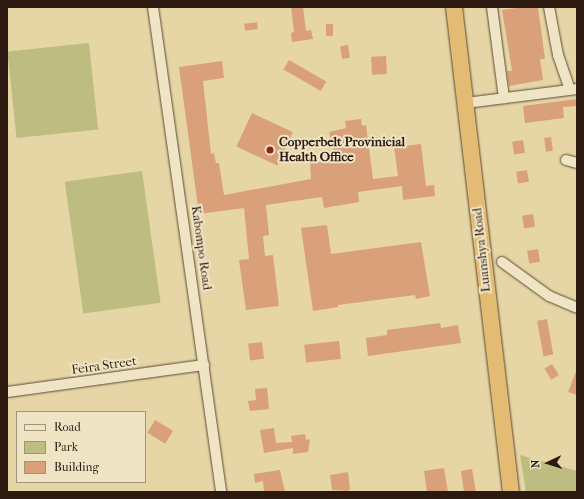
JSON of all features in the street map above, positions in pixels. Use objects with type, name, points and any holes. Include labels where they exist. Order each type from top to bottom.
[{"type":"highway","name":"Luanshya Road","points":[[455,7],[511,492]]},
{"type":"street","name":"Kabompo Road","points":[[153,7],[221,492]]},
{"type":"street","points":[[492,7],[504,98]]},
{"type":"street","points":[[466,103],[574,89],[558,55],[549,7]]},
{"type":"street","points":[[566,160],[577,163]]},
{"type":"street","points":[[502,262],[549,296],[577,308]]},
{"type":"street","name":"Feira Street","points":[[7,392],[204,365]]},
{"type":"green space","points":[[89,43],[98,130],[17,138],[7,52]]},
{"type":"green space","points":[[142,171],[161,303],[83,314],[65,182]]},
{"type":"green space","points":[[520,455],[577,471],[577,492],[526,492]]},
{"type":"building","points":[[291,7],[303,7],[306,31],[311,30],[313,39],[292,42],[291,33],[294,32]]},
{"type":"building","points":[[523,7],[538,7],[545,59],[540,59],[543,80],[509,86],[507,71],[512,71],[502,10]]},
{"type":"building","points":[[257,22],[258,29],[245,31],[244,24]]},
{"type":"building","points":[[326,24],[333,24],[333,36],[326,36]]},
{"type":"building","points":[[348,45],[350,58],[342,59],[340,46]]},
{"type":"building","points":[[386,56],[387,74],[372,75],[371,57]]},
{"type":"building","points":[[289,60],[326,82],[321,91],[284,70]]},
{"type":"building","points":[[222,61],[224,78],[203,81],[211,154],[214,153],[216,163],[219,163],[224,195],[311,179],[310,163],[336,160],[329,132],[346,128],[345,121],[361,119],[362,126],[366,125],[373,179],[398,176],[394,147],[421,144],[426,186],[434,185],[435,196],[403,200],[402,186],[358,192],[359,202],[324,208],[322,197],[266,205],[269,235],[263,236],[265,256],[273,255],[279,306],[246,310],[239,260],[249,259],[244,208],[199,214],[179,67]]},
{"type":"building","points":[[577,99],[577,106],[563,107],[564,118],[525,123],[523,106]]},
{"type":"building","points":[[252,113],[293,132],[277,166],[236,147]]},
{"type":"building","points":[[551,137],[553,151],[546,152],[544,138]]},
{"type":"building","points":[[523,140],[525,153],[514,155],[512,142]]},
{"type":"building","points":[[527,170],[529,182],[518,184],[516,172]]},
{"type":"building","points":[[533,214],[535,227],[524,229],[522,216]]},
{"type":"building","points":[[327,225],[331,254],[421,242],[430,296],[416,299],[415,295],[338,305],[338,307],[313,311],[301,228]]},
{"type":"building","points":[[538,249],[540,262],[529,264],[527,251]]},
{"type":"building","points":[[547,319],[553,354],[543,356],[537,321]]},
{"type":"building","points":[[440,323],[441,328],[458,325],[461,343],[368,356],[366,338],[387,335],[387,330]]},
{"type":"building","points":[[339,341],[341,359],[306,363],[304,345]]},
{"type":"building","points":[[262,342],[264,359],[250,361],[248,344]]},
{"type":"building","points":[[552,364],[559,375],[551,380],[544,369]]},
{"type":"building","points":[[577,369],[577,395],[568,392]]},
{"type":"building","points":[[267,388],[269,409],[250,411],[248,401],[256,400],[255,389]]},
{"type":"building","points":[[155,420],[173,431],[165,444],[147,433]]},
{"type":"building","points":[[274,428],[276,443],[292,442],[291,436],[305,434],[306,440],[310,439],[308,452],[293,454],[293,448],[264,453],[260,430]]},
{"type":"building","points":[[444,468],[448,492],[427,492],[424,471]]},
{"type":"building","points":[[472,469],[476,492],[464,492],[461,471]]},
{"type":"building","points":[[280,470],[285,492],[264,492],[263,481],[255,483],[254,474]]},
{"type":"building","points":[[348,472],[350,489],[348,491],[332,490],[330,475]]},
{"type":"place","name":"Copperbelt Provinicial Health Office","points":[[270,150]]}]
